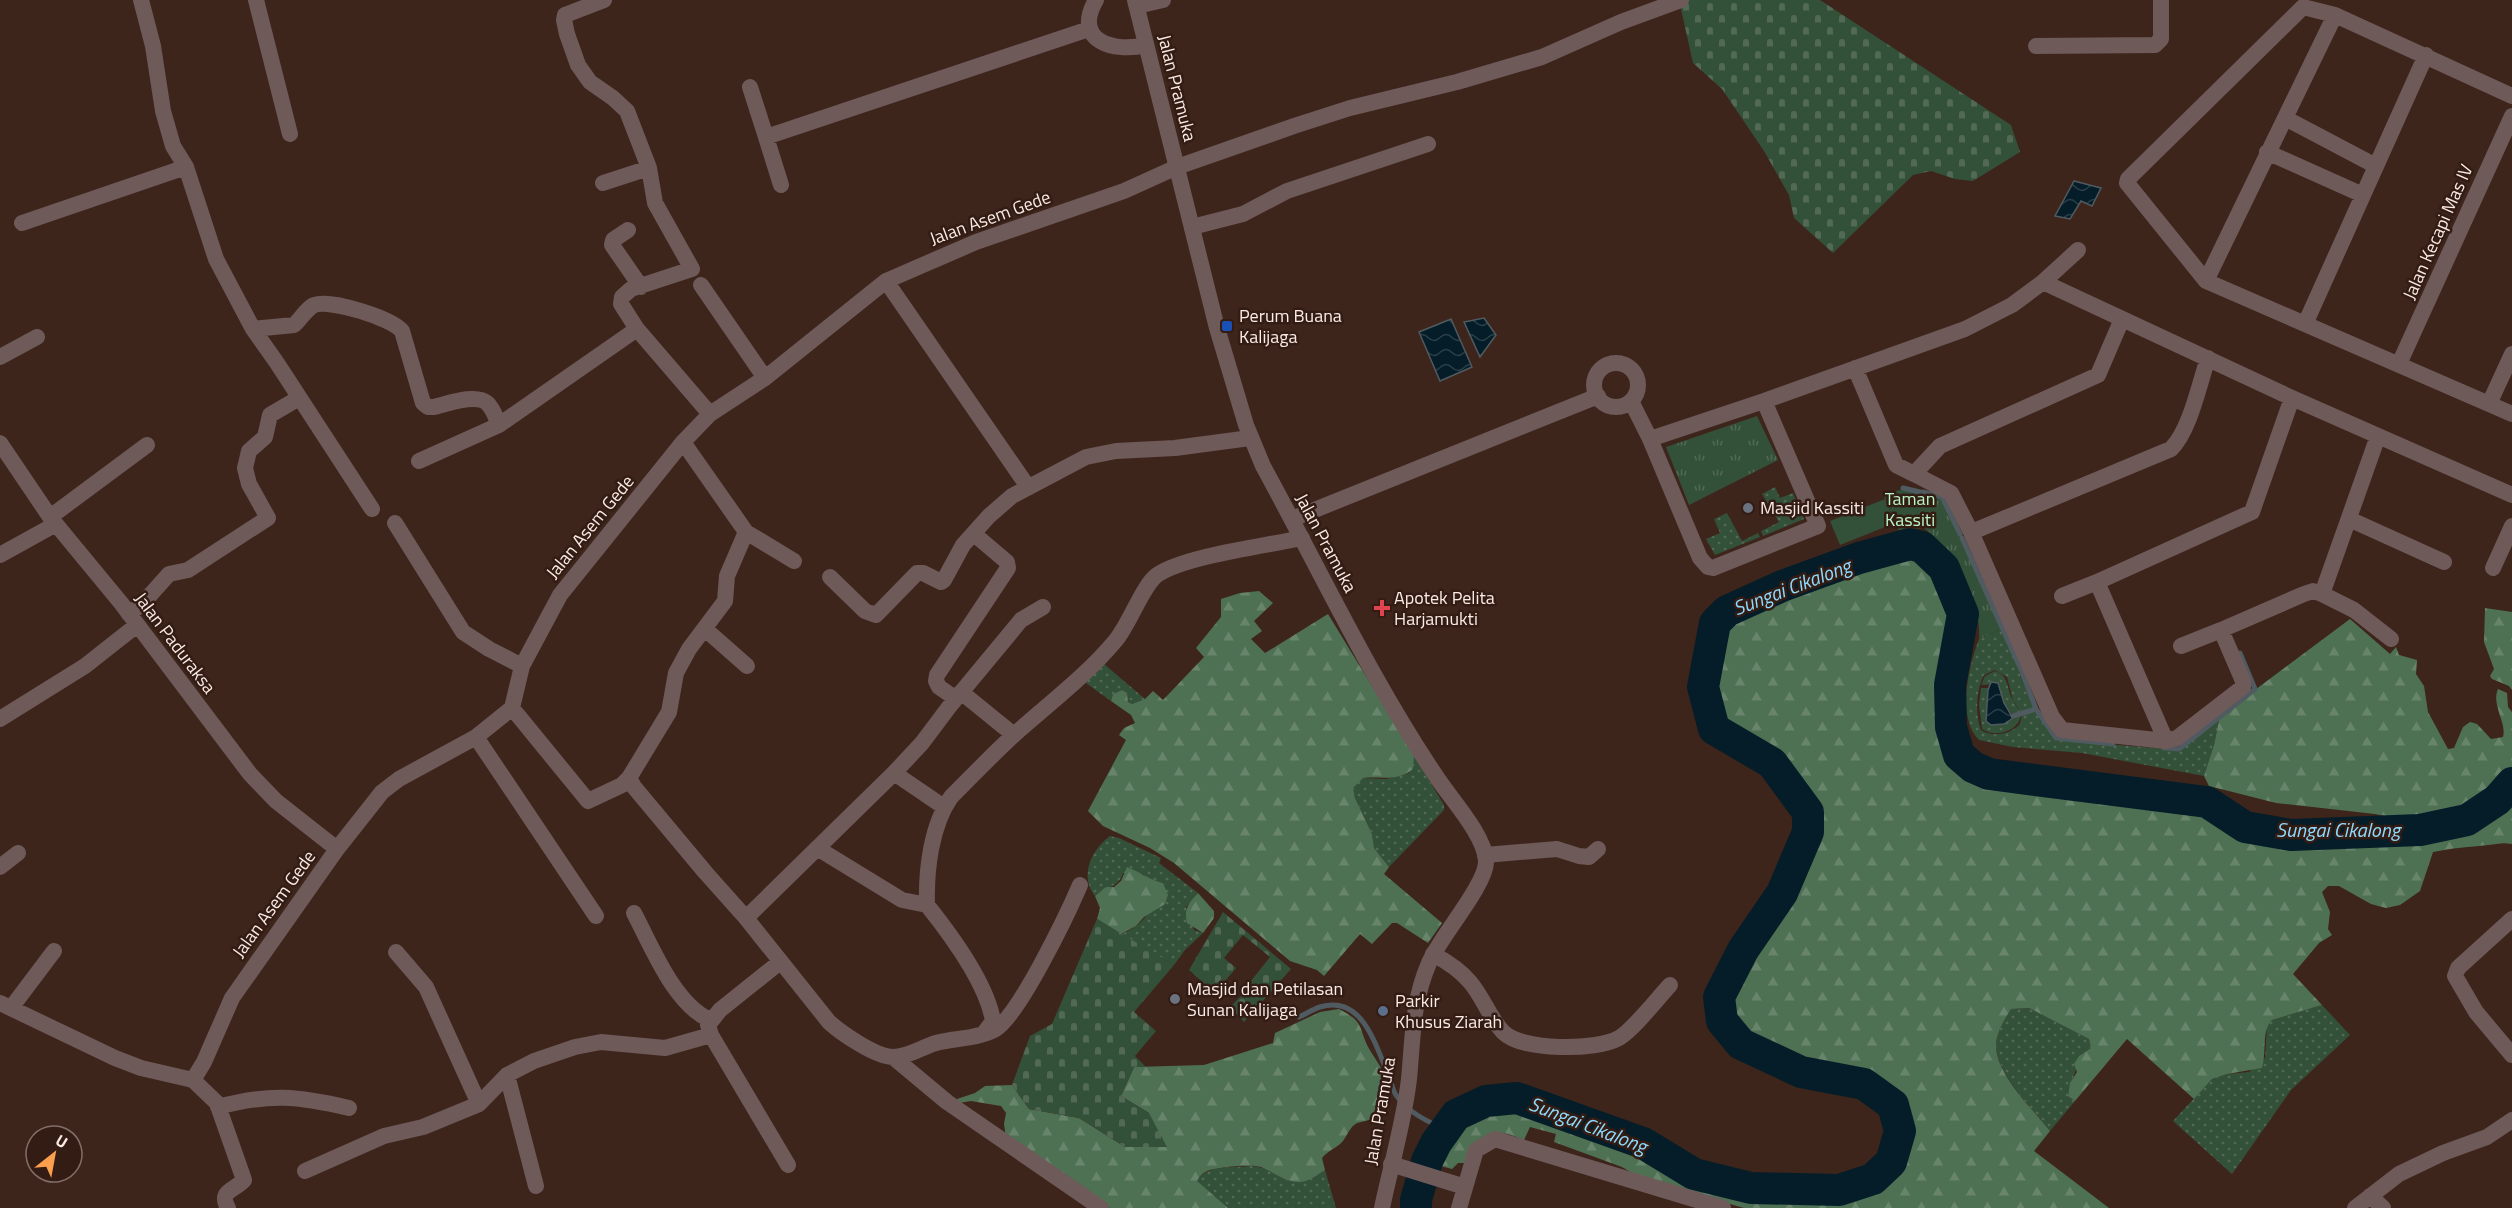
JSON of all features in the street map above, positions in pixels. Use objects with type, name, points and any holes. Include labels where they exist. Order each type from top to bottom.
[{"type":"street","points":[[141,0],[153,46],[168,132],[173,146],[186,166],[216,259],[253,328],[372,509]]},
{"type":"street","points":[[256,0],[290,134]]},
{"type":"street","points":[[604,0],[566,15],[564,20],[567,34],[578,65],[590,82],[614,98],[627,111],[649,168],[655,203],[692,269],[626,293],[622,297],[621,304],[637,329],[710,414]]},
{"type":"street","points":[[1096,0],[1088,22],[1089,29],[1099,41],[1110,46],[1133,48],[1146,45]]},
{"type":"street","name":"Jalan Asem Gede","points":[[193,1080],[204,1062],[232,998],[337,849],[382,792],[399,779],[453,752],[512,708],[522,666],[560,595],[683,442],[710,414],[765,378],[886,281],[976,242],[1124,191],[1177,167],[1350,108],[1542,57],[1621,22],[1681,0]]},
{"type":"street","points":[[2036,46],[2155,45],[2161,39],[2161,0]]},
{"type":"street","points":[[1136,3],[1170,4]]},
{"type":"street","name":"Jalan Pramuka","points":[[1136,3],[1217,328],[1250,438],[1302,538],[1419,750],[1478,838],[1485,855],[1484,872],[1433,954],[1415,1005],[1409,1080],[1396,1166],[1382,1208]]},
{"type":"street","points":[[2512,96],[2335,15],[2303,6],[2128,179],[2129,189],[2206,280],[2512,414]]},
{"type":"street","points":[[2206,280],[2266,152],[2335,15]]},
{"type":"street","points":[[766,137],[1089,29]]},
{"type":"street","points":[[2306,322],[2426,55]]},
{"type":"street","points":[[750,87],[781,185]]},
{"type":"street","name":"Jalan Kecapi Mas IV","points":[[2399,364],[2512,116]]},
{"type":"street","points":[[2285,118],[2376,166]]},
{"type":"street","points":[[1192,227],[1243,214],[1287,190],[1428,144]]},
{"type":"street","points":[[2266,152],[2363,195]]},
{"type":"street","points":[[22,223],[186,166]]},
{"type":"street","points":[[603,183],[649,168]]},
{"type":"street","points":[[628,230],[613,240],[612,245],[641,287]]},
{"type":"street","points":[[1650,439],[1965,329],[2013,305],[2043,282],[2078,250]]},
{"type":"street","points":[[886,281],[1028,487]]},
{"type":"street","points":[[2043,282],[2292,398],[2512,495]]},
{"type":"street","points":[[700,285],[765,378]]},
{"type":"street","points":[[253,328],[294,325],[316,304],[326,304],[373,315],[399,327],[402,331],[423,403],[428,407],[434,407],[475,399],[482,400],[491,409],[499,425]]},
{"type":"street","points":[[1914,474],[1940,446],[2098,375],[2122,319]]},
{"type":"street","points":[[419,461],[499,425],[637,329]]},
{"type":"street","points":[[0,357],[37,337]]},
{"type":"street","points":[[2489,404],[2512,354]]},
{"type":"street","points":[[1971,532],[2170,449],[2178,442],[2184,429],[2208,358]]},
{"type":"street","points":[[1620,364],[1628,366],[1638,380],[1638,388],[1631,401],[1618,406],[1607,405],[1598,396],[1595,388],[1598,372],[1604,367],[1620,364]]},
{"type":"street","points":[[1855,368],[1896,465],[1951,493],[1971,532],[2052,717],[2059,728],[2166,741],[2177,738],[2243,687],[2243,681],[2222,630]]},
{"type":"street","points":[[1292,519],[1598,396]]},
{"type":"street","points":[[0,719],[85,666],[133,619],[143,603],[169,574],[188,570],[268,518],[249,484],[245,468],[249,451],[265,437],[270,415],[299,398]]},
{"type":"street","points":[[2062,596],[2252,512],[2292,398]]},
{"type":"street","points":[[1631,401],[1650,439],[1700,558],[1708,567],[1713,568],[1818,526],[1764,401]]},
{"type":"street","points":[[2322,594],[2378,436]]},
{"type":"street","points":[[830,577],[865,611],[876,615],[917,573],[923,573],[941,582],[944,580],[963,545],[989,516],[1012,496],[1086,457],[1250,438]]},
{"type":"street","points":[[683,442],[746,532],[794,561]]},
{"type":"street","name":"Jalan Paduraksa","points":[[0,443],[53,521],[133,619],[250,774],[276,801],[337,849]]},
{"type":"street","points":[[0,555],[53,521],[147,445]]},
{"type":"street","points":[[2349,519],[2444,562]]},
{"type":"street","points":[[395,523],[463,632],[522,666]]},
{"type":"street","points":[[2493,568],[2512,526]]},
{"type":"street","points":[[512,708],[588,801],[622,785],[629,778],[669,712],[676,673],[689,649],[725,601],[727,576],[746,532]]},
{"type":"street","points":[[974,534],[1007,562],[1008,568],[937,675],[936,681],[939,687],[958,695],[1014,735]]},
{"type":"street","points":[[984,1033],[993,1021],[990,1004],[962,952],[927,905],[931,849],[944,807],[951,797],[1014,735],[1078,680],[1117,640],[1134,613],[1148,583],[1157,575],[1174,566],[1195,560],[1302,538]]},
{"type":"street","points":[[2097,582],[2166,741]]},
{"type":"street","points":[[2181,646],[2313,591],[2354,610],[2391,639]]},
{"type":"street","points":[[746,918],[922,743],[958,695],[1021,620],[1043,607]]},
{"type":"street","points":[[705,629],[747,666]]},
{"type":"street","points":[[476,737],[596,916]]},
{"type":"street","points":[[894,773],[944,807]]},
{"type":"street","points":[[629,778],[697,864],[746,918],[829,1022],[841,1033],[893,1057],[947,1102],[1101,1208]]},
{"type":"street","points":[[817,848],[902,900],[927,905]]},
{"type":"street","points":[[1485,855],[1557,849],[1589,857],[1598,849]]},
{"type":"street","points":[[0,867],[18,853]]},
{"type":"street","points":[[893,1057],[936,1043],[996,1030],[1022,998],[1069,912],[1080,885]]},
{"type":"street","points":[[634,914],[680,994],[710,1027],[788,1165]]},
{"type":"street","points":[[2512,919],[2458,968],[2455,976],[2476,1012],[2512,1055]]},
{"type":"street","points":[[54,951],[5,1005],[115,1058],[141,1068],[193,1080],[218,1107],[244,1180],[226,1192],[224,1201],[228,1208]]},
{"type":"street","points":[[396,952],[426,987],[480,1104]]},
{"type":"street","points":[[1433,954],[1447,962],[1471,983],[1505,1033],[1514,1040],[1527,1043],[1558,1047],[1606,1044],[1621,1037],[1670,985]]},
{"type":"street","points":[[305,1171],[384,1136],[423,1127],[480,1104],[507,1075],[534,1061],[601,1042],[665,1048],[710,1027],[780,962]]},
{"type":"street","points":[[507,1075],[536,1186]]},
{"type":"street","points":[[218,1107],[250,1098],[278,1096],[306,1098],[349,1108]]},
{"type":"street","points":[[2355,1208],[2399,1174],[2443,1153],[2487,1137],[2512,1120]]},
{"type":"street","points":[[1459,1208],[1476,1150],[1495,1139],[1723,1208]]},
{"type":"street","points":[[1396,1166],[1465,1187]]},
{"type":"street","points":[[2370,1196],[2383,1208]]},
{"type":"green space","points":[[1679,0],[1820,0],[2011,125],[2020,152],[1973,181],[1955,179],[1931,171],[1913,175],[1833,253],[1794,218],[1789,195],[1764,151],[1722,89],[1693,63]]},
{"type":"green space","points":[[1757,416],[1778,460],[1689,505],[1666,447]]},
{"type":"green space","points":[[1775,487],[1780,498],[1793,493],[1804,519],[1763,536],[1761,531],[1779,522],[1762,494]]},
{"type":"green space","name":"Taman Kassiti","points":[[1902,489],[1942,499],[2002,629],[1979,639],[1979,624],[1971,593],[1946,549],[1924,528],[1899,531],[1884,496]]},
{"type":"green space","points":[[1885,499],[1895,523],[1840,545],[1830,521]]},
{"type":"green space","points":[[1727,513],[1742,541],[1758,533],[1760,537],[1715,555],[1706,539],[1720,533],[1714,519]]},
{"type":"green space","points":[[1910,555],[1926,565],[1933,573],[1945,593],[1951,613],[1951,630],[1940,677],[1939,695],[1941,724],[1950,762],[1985,784],[2203,813],[2242,837],[2290,845],[2422,840],[2471,830],[2505,808],[2512,799],[2512,844],[2500,843],[2433,852],[2420,891],[2400,905],[2386,908],[2371,904],[2339,886],[2328,886],[2322,892],[2330,912],[2328,929],[2332,935],[2319,943],[2293,974],[2322,1005],[2272,1020],[2266,1030],[2262,1068],[2212,1079],[2194,1099],[2127,1039],[2075,1101],[2068,1096],[2070,1083],[2077,1072],[2074,1064],[2079,1056],[2091,1048],[2089,1039],[2029,1008],[2011,1009],[1998,1034],[1997,1055],[2008,1079],[2050,1131],[2034,1151],[2109,1208],[1744,1208],[1642,1179],[1622,1167],[1554,1142],[1556,1134],[1530,1127],[1524,1140],[1503,1133],[1488,1135],[1476,1145],[1464,1163],[1458,1163],[1452,1169],[1437,1165],[1445,1148],[1463,1124],[1489,1112],[1515,1109],[1639,1153],[1690,1184],[1750,1198],[1840,1201],[1878,1189],[1900,1168],[1911,1131],[1902,1099],[1868,1074],[1805,1062],[1748,1035],[1733,1016],[1730,1000],[1753,955],[1791,898],[1819,834],[1818,809],[1779,755],[1723,722],[1714,687],[1725,628],[1732,621],[1786,596],[1863,568]]},
{"type":"green space","points":[[1259,591],[1273,603],[1254,621],[1262,631],[1251,639],[1265,653],[1328,614],[1414,755],[1413,769],[1407,773],[1395,777],[1363,778],[1353,788],[1355,798],[1372,834],[1374,848],[1389,867],[1384,874],[1442,923],[1428,943],[1397,923],[1392,923],[1372,944],[1360,934],[1324,976],[1317,970],[1290,961],[1174,863],[1150,848],[1103,826],[1088,811],[1126,740],[1119,735],[1124,728],[1135,723],[1131,715],[1111,701],[1113,694],[1122,690],[1127,693],[1128,702],[1132,704],[1145,699],[1153,691],[1163,700],[1204,657],[1196,648],[1221,617],[1221,599],[1240,593]]},
{"type":"green space","points":[[2485,608],[2512,612],[2512,690],[2490,676],[2494,669],[2484,642]]},
{"type":"green space","points":[[2350,619],[2390,654],[2396,647],[2399,655],[2417,660],[2416,674],[2424,686],[2428,712],[2448,749],[2454,748],[2463,727],[2470,722],[2477,724],[2491,739],[2503,737],[2503,725],[2496,695],[2498,689],[2507,693],[2508,707],[2512,712],[2512,769],[2487,796],[2435,818],[2400,819],[2276,803],[2209,786],[2204,776],[2220,716]]},
{"type":"green space","points":[[2002,629],[2034,709],[2021,713],[2013,700],[2007,677],[1995,670],[1984,675],[1979,688],[1977,710],[1981,730],[1991,734],[2007,732],[2020,724],[2022,715],[2035,711],[2056,740],[2180,750],[2220,716],[2204,776],[2082,753],[2013,747],[1979,740],[1968,718],[1966,705],[1969,676],[1979,639]]},
{"type":"green space","points":[[1104,664],[1145,699],[1132,704],[1128,702],[1127,693],[1122,690],[1113,694],[1111,701],[1083,681]]},
{"type":"green space","points":[[1995,671],[2005,679],[2020,713],[2012,714],[2004,703],[1999,684],[1981,685],[1985,676]]},
{"type":"green space","points":[[1981,688],[1988,688],[1986,718],[2009,721],[2021,715],[2015,726],[1999,733],[1982,729],[1979,705]]},
{"type":"green space","points":[[1414,755],[1444,805],[1444,810],[1389,867],[1374,848],[1372,834],[1355,798],[1353,788],[1362,778],[1386,779],[1409,773]]},
{"type":"green space","points":[[1110,836],[1161,858],[1159,863],[1198,893],[1186,907],[1194,930],[1203,933],[1185,950],[1174,965],[1121,934],[1137,925],[1148,914],[1163,883],[1150,880],[1143,874],[1123,873],[1118,882],[1095,896],[1090,888],[1089,864],[1097,848]]},
{"type":"green space","points":[[1127,867],[1163,883],[1168,895],[1165,904],[1144,917],[1136,926],[1121,934],[1097,919],[1100,908],[1095,896],[1106,887],[1114,887],[1121,881]]},
{"type":"green space","points":[[1198,893],[1214,911],[1214,918],[1203,933],[1187,923],[1186,918],[1188,906]]},
{"type":"green space","points":[[1223,912],[1291,969],[1244,1022],[1230,1007],[1244,993],[1243,991],[1270,957],[1243,935],[1224,958],[1236,968],[1215,993],[1189,970]]},
{"type":"green space","points":[[1097,919],[1174,965],[1134,1012],[1156,1031],[1135,1056],[1146,1067],[1134,1067],[1121,1096],[1149,1113],[1167,1147],[1125,1147],[1079,1118],[1029,1109],[1012,1085],[1030,1036],[1052,1024]]},
{"type":"green space","points":[[2322,1005],[2350,1035],[2291,1090],[2232,1174],[2173,1121],[2212,1079],[2227,1074],[2249,1072],[2265,1058],[2267,1025],[2272,1020]]},
{"type":"green space","points":[[2029,1008],[2089,1039],[2091,1048],[2079,1056],[2068,1096],[2075,1101],[2050,1131],[2016,1090],[1997,1055],[1998,1034],[2011,1009]]},
{"type":"green space","points":[[1339,1009],[1358,1023],[1386,1078],[1389,1095],[1386,1103],[1381,1111],[1371,1119],[1358,1123],[1350,1129],[1342,1142],[1322,1158],[1325,1170],[1313,1178],[1300,1182],[1290,1181],[1257,1166],[1210,1170],[1199,1177],[1197,1181],[1228,1208],[1110,1208],[1006,1138],[1004,1124],[1006,1113],[1001,1106],[971,1101],[959,1103],[957,1099],[975,1093],[985,1086],[1012,1085],[1029,1109],[1079,1118],[1125,1147],[1149,1113],[1121,1096],[1134,1067],[1204,1065],[1273,1043],[1275,1033],[1320,1012]]},
{"type":"green space","points":[[1251,1166],[1294,1180],[1313,1177],[1325,1170],[1336,1208],[1228,1208],[1196,1181],[1214,1169]]},
{"type":"water","points":[[2074,181],[2101,188],[2092,206],[2081,201],[2070,219],[2055,216]]},
{"type":"water","points":[[1484,318],[1496,335],[1480,357],[1464,322]]},
{"type":"water","points":[[1451,319],[1472,367],[1440,381],[1419,332]]},
{"type":"water","points":[[1991,682],[1998,683],[2004,703],[2013,718],[2004,724],[1991,725],[1986,721],[1988,690]]},
{"type":"waterway","points":[[1903,488],[1920,492]]},
{"type":"waterway","points":[[1923,492],[1942,497],[1960,534]]},
{"type":"waterway","points":[[1962,538],[2022,672],[2036,709]]},
{"type":"waterway","name":"Sungai Cikalong","points":[[1416,1208],[1416,1200],[1427,1161],[1436,1143],[1456,1115],[1486,1101],[1517,1098],[1643,1143],[1694,1174],[1751,1188],[1839,1190],[1873,1179],[1891,1162],[1900,1131],[1893,1105],[1864,1084],[1801,1072],[1741,1044],[1722,1021],[1719,997],[1743,950],[1782,893],[1808,832],[1808,812],[1772,763],[1714,729],[1703,687],[1715,623],[1727,611],[1782,586],[1859,558],[1910,544],[1922,547],[1944,568],[1963,614],[1950,685],[1951,727],[1959,755],[1973,767],[1989,774],[2207,802],[2245,827],[2291,835],[2420,830],[2467,820],[2497,800],[2512,783]]},
{"type":"waterway","points":[[2164,748],[2179,749],[2255,689],[2240,653]]},
{"type":"waterway","points":[[2013,716],[2036,709],[2056,738],[2113,744]]},
{"type":"waterway","points":[[1299,1017],[1317,1008],[1334,1005],[1347,1008],[1357,1015],[1372,1036],[1393,1090],[1400,1101],[1418,1116],[1446,1129]]},
{"type":"place","name":"Perum Buana Kalijaga","points":[[1227,326]]},
{"type":"place","name":"Masjid Kassiti","points":[[1748,508]]},
{"type":"place","name":"Apotek Pelita Harjamukti","points":[[1382,608]]},
{"type":"place","name":"Masjid dan Petilasan Sunan Kalijaga","points":[[1175,999]]},
{"type":"place","name":"Parkir Khusus Ziarah","points":[[1383,1011]]}]
